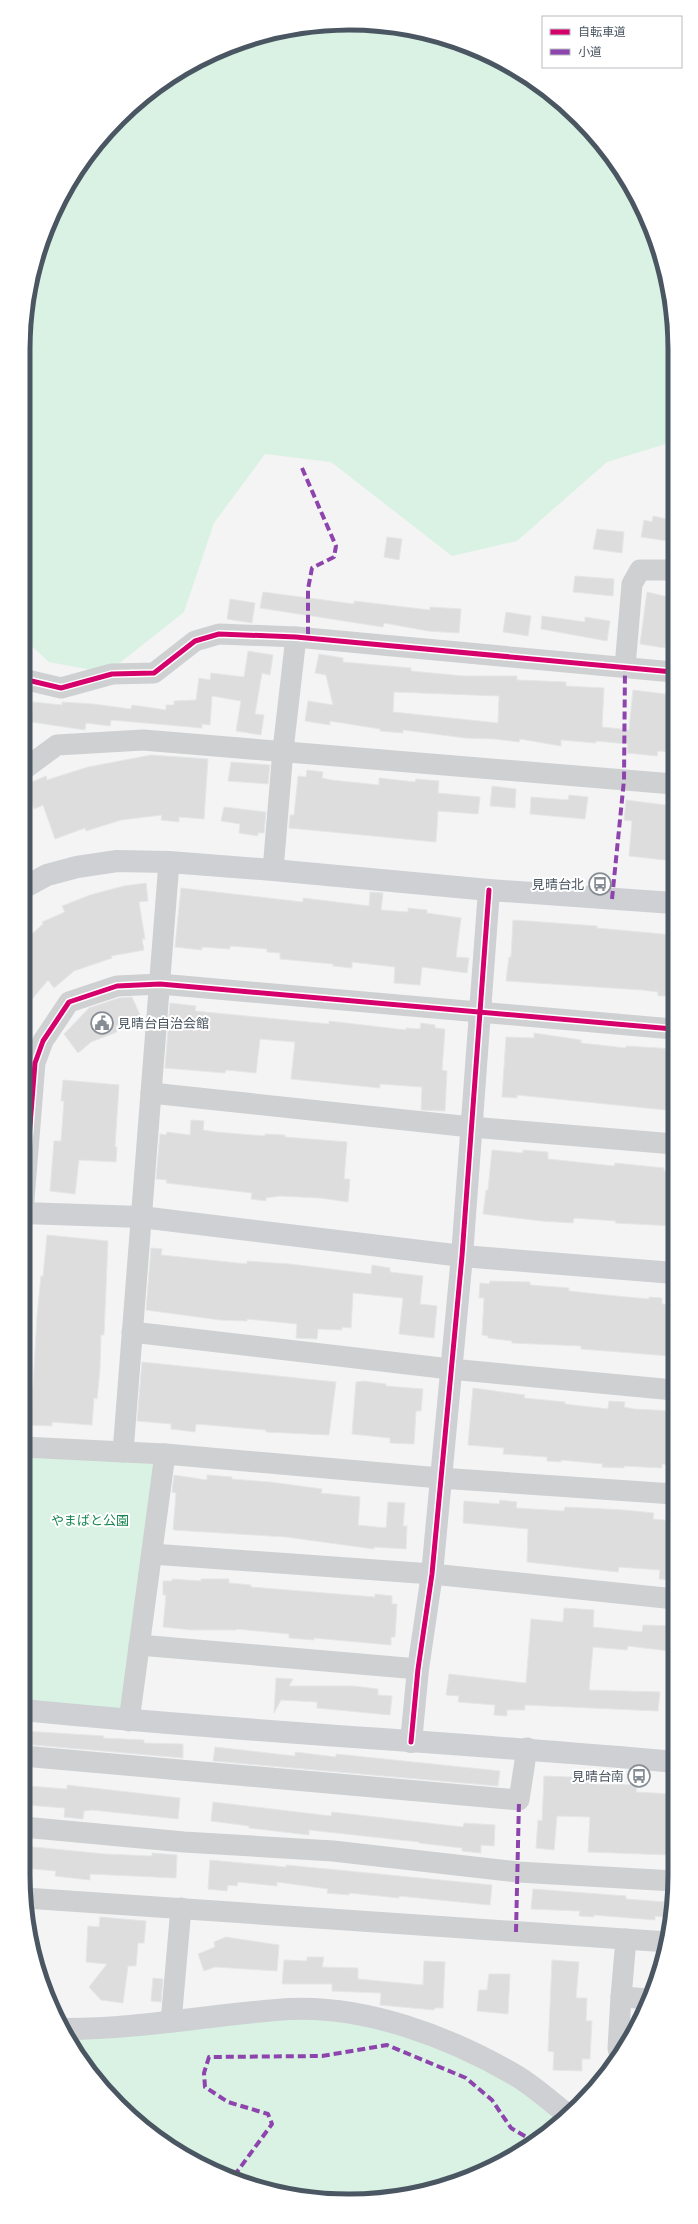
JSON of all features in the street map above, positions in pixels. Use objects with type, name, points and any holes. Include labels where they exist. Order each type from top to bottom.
[{"type":"street","points":[[625,667],[632,584],[640,570],[668,570]]},
{"type":"street","points":[[30,681],[62,688],[112,674],[154,673],[195,641],[219,634],[296,637],[668,671]]},
{"type":"street","points":[[272,870],[283,750],[296,637]]},
{"type":"street","points":[[30,761],[57,745],[143,740],[283,750],[668,784]]},
{"type":"street","points":[[30,884],[47,875],[77,867],[117,861],[169,862],[489,890],[668,903]]},
{"type":"street","points":[[123,1452],[169,862]]},
{"type":"street","points":[[411,1742],[418,1669],[432,1574],[450,1369],[462,1256],[478,1013],[489,890]]},
{"type":"street","points":[[30,1126],[35,1063],[43,1041],[69,1002],[117,986],[160,984],[668,1029]]},
{"type":"street","points":[[151,1093],[471,1127],[668,1143]]},
{"type":"street","points":[[30,1213],[141,1217],[462,1256],[668,1272]]},
{"type":"street","points":[[132,1332],[450,1369],[668,1389]]},
{"type":"street","points":[[30,1447],[165,1454],[440,1478],[668,1494]]},
{"type":"street","points":[[129,1721],[165,1454]]},
{"type":"street","points":[[152,1554],[432,1574],[668,1598]]},
{"type":"street","points":[[140,1645],[418,1669]]},
{"type":"street","points":[[30,1711],[129,1721],[411,1742],[527,1748],[668,1761]]},
{"type":"street","points":[[30,1757],[519,1800],[527,1748]]},
{"type":"street","points":[[30,1828],[184,1842],[333,1851],[518,1872],[668,1881]]},
{"type":"street","points":[[31,1898],[661,1941]]},
{"type":"street","points":[[171,2022],[181,1908]]},
{"type":"street","points":[[618,2045],[626,1939]]},
{"type":"street","points":[[622,1997],[643,1999]]},
{"type":"street","points":[[70,2029],[99,2029],[291,2009],[354,2013],[407,2027],[468,2050],[517,2076],[563,2111]]},
{"type":"green space","points":[[349,30],[411,36],[452,47],[471,54],[526,84],[575,123],[602,155],[625,190],[644,227],[657,266],[662,287],[667,328],[668,443],[607,462],[517,541],[452,556],[331,462],[265,454],[214,523],[184,612],[107,673],[49,662],[30,644],[30,349],[33,307],[36,287],[47,246],[63,208],[73,189],[96,155],[123,123],[172,84],[227,54],[266,41],[287,36]]},
{"type":"green space","name":"やまばと公園","points":[[30,1447],[165,1454],[129,1721],[30,1711]]},
{"type":"green space","points":[[321,2011],[468,2050],[565,2110],[526,2140],[490,2161],[471,2170],[432,2183],[391,2191],[349,2194],[287,2188],[246,2177],[227,2170],[189,2151],[155,2128],[123,2101],[109,2085],[84,2052],[71,2030]]},
{"type":"building","points":[[653,516],[668,519],[667,541],[641,537],[644,520],[652,522]]},
{"type":"building","points":[[597,529],[624,532],[622,553],[593,549]]},
{"type":"building","points":[[387,537],[402,539],[399,560],[384,557]]},
{"type":"building","points":[[575,576],[614,579],[613,596],[573,592]]},
{"type":"building","points":[[263,592],[354,604],[354,601],[430,610],[430,607],[461,609],[459,633],[428,631],[384,623],[383,627],[260,608]]},
{"type":"building","points":[[647,592],[668,597],[668,617],[666,627],[668,628],[665,648],[640,644]]},
{"type":"building","points":[[230,599],[255,603],[252,623],[227,619]]},
{"type":"building","points":[[506,612],[531,616],[528,636],[503,632]]},
{"type":"building","points":[[542,616],[585,622],[585,617],[610,621],[607,641],[541,629]]},
{"type":"building","points":[[248,651],[273,655],[270,675],[262,673],[255,714],[264,715],[261,735],[236,731],[241,701],[212,696],[210,725],[202,724],[202,728],[111,720],[110,726],[86,723],[85,730],[31,722],[33,702],[62,705],[62,702],[93,704],[131,709],[132,705],[166,710],[166,705],[174,705],[174,701],[196,700],[199,678],[210,680],[211,673],[244,677]]},
{"type":"building","points":[[319,654],[343,658],[343,662],[411,668],[411,671],[463,676],[517,676],[517,680],[566,682],[566,686],[604,688],[602,727],[629,730],[633,690],[668,694],[668,752],[658,751],[657,756],[627,753],[628,744],[561,740],[561,746],[520,739],[519,742],[495,739],[465,738],[403,730],[403,733],[380,731],[380,729],[330,721],[330,725],[305,721],[308,701],[333,705],[326,675],[315,673]],"holes":[[[394,692],[499,696],[498,723],[393,712]]]},
{"type":"building","points":[[151,755],[208,759],[204,819],[179,817],[179,822],[161,820],[162,815],[121,820],[86,831],[85,828],[55,839],[43,805],[34,809],[30,798],[30,783],[46,776],[47,780],[88,767]]},
{"type":"building","points":[[231,762],[270,765],[268,784],[228,781]]},
{"type":"building","points":[[307,770],[323,772],[322,778],[331,780],[379,785],[379,778],[415,782],[416,779],[439,781],[438,793],[480,797],[478,814],[438,811],[436,842],[289,828],[290,815],[294,815],[298,776],[306,777]]},
{"type":"building","points":[[492,786],[516,789],[515,808],[490,806]]},
{"type":"building","points":[[569,795],[588,797],[585,819],[530,814],[531,797],[568,800]]},
{"type":"building","points":[[626,800],[668,805],[668,860],[629,856],[632,821],[624,820]]},
{"type":"building","points":[[224,807],[266,812],[264,833],[258,833],[258,836],[239,833],[240,824],[221,821]]},
{"type":"building","points":[[146,883],[148,901],[139,902],[145,939],[142,939],[144,950],[111,956],[112,958],[74,971],[54,988],[48,980],[30,1002],[30,970],[32,968],[30,966],[30,936],[43,924],[42,922],[65,912],[62,906],[90,895],[124,886]]},
{"type":"building","points":[[181,888],[303,902],[303,898],[369,906],[370,892],[383,893],[381,910],[408,912],[408,908],[427,910],[427,913],[461,918],[456,957],[469,958],[467,973],[422,967],[420,985],[394,983],[395,967],[352,962],[352,968],[333,966],[333,964],[280,959],[280,953],[267,952],[267,949],[230,946],[230,949],[202,947],[202,950],[175,947]]},
{"type":"building","points":[[513,920],[597,926],[597,928],[668,935],[668,996],[658,996],[658,992],[642,990],[506,981],[509,957],[511,957]]},
{"type":"building","name":"見晴台自治会館","points":[[132,997],[142,1019],[116,1026],[117,1032],[91,1042],[78,1053],[64,1034],[89,1008],[119,998]]},
{"type":"building","points":[[170,1003],[196,1006],[195,1011],[329,1024],[329,1021],[406,1030],[406,1028],[420,1029],[421,1023],[435,1025],[435,1028],[445,1029],[442,1070],[447,1071],[445,1111],[421,1110],[422,1087],[380,1084],[380,1088],[291,1079],[295,1042],[260,1039],[256,1073],[226,1070],[225,1073],[165,1068]]},
{"type":"building","points":[[534,1033],[581,1040],[581,1043],[626,1048],[626,1046],[668,1049],[668,1106],[666,1106],[666,1110],[517,1095],[517,1098],[502,1097],[506,1037],[534,1038]]},
{"type":"building","points":[[63,1080],[119,1085],[115,1147],[117,1147],[116,1162],[79,1160],[75,1194],[50,1191],[54,1141],[61,1141],[64,1101],[61,1101]]},
{"type":"building","points":[[191,1120],[204,1121],[203,1130],[216,1132],[265,1136],[265,1134],[285,1135],[285,1137],[347,1142],[344,1179],[350,1179],[348,1202],[320,1198],[280,1196],[266,1198],[266,1201],[251,1199],[252,1193],[166,1183],[167,1180],[156,1179],[160,1134],[166,1135],[167,1132],[190,1135]]},
{"type":"building","points":[[492,1150],[523,1153],[523,1150],[548,1152],[548,1159],[614,1166],[615,1163],[664,1168],[664,1171],[668,1171],[668,1226],[615,1223],[616,1221],[574,1218],[573,1223],[541,1221],[483,1214],[486,1190],[488,1190]]},
{"type":"building","points":[[47,1235],[108,1241],[104,1335],[101,1335],[97,1399],[94,1398],[92,1425],[52,1422],[52,1426],[30,1425],[30,1404],[32,1404],[37,1316],[41,1276],[43,1276]]},
{"type":"building","points":[[151,1248],[162,1249],[161,1255],[247,1264],[247,1261],[290,1264],[371,1274],[372,1265],[390,1268],[390,1272],[423,1276],[420,1304],[437,1306],[434,1338],[399,1334],[403,1298],[353,1293],[351,1328],[342,1327],[342,1330],[318,1329],[317,1339],[296,1338],[297,1324],[247,1319],[247,1321],[220,1320],[146,1310]]},
{"type":"building","points":[[490,1281],[530,1282],[530,1285],[569,1288],[569,1291],[649,1299],[649,1297],[662,1298],[662,1304],[668,1305],[668,1356],[581,1349],[581,1346],[512,1343],[512,1341],[488,1338],[488,1336],[482,1335],[484,1298],[479,1298],[480,1283],[489,1284]]},
{"type":"building","points":[[142,1362],[336,1382],[329,1435],[266,1432],[266,1430],[196,1424],[195,1432],[171,1429],[171,1424],[137,1421]]},
{"type":"building","points":[[363,1381],[386,1384],[386,1386],[423,1389],[421,1411],[416,1411],[414,1444],[390,1443],[390,1438],[352,1434],[356,1382]]},
{"type":"building","points":[[473,1388],[525,1395],[524,1398],[565,1402],[565,1404],[608,1409],[609,1401],[625,1402],[624,1407],[668,1411],[668,1464],[662,1464],[662,1468],[624,1466],[624,1468],[602,1467],[603,1464],[561,1460],[561,1462],[547,1461],[547,1457],[503,1454],[504,1448],[468,1445]]},
{"type":"building","points":[[174,1475],[207,1480],[207,1475],[232,1477],[232,1479],[270,1482],[322,1489],[321,1493],[360,1497],[358,1525],[386,1528],[388,1502],[405,1503],[403,1526],[407,1526],[406,1549],[374,1547],[374,1549],[286,1537],[173,1530],[176,1493],[172,1492]]},
{"type":"building","points":[[500,1500],[517,1502],[516,1508],[564,1511],[565,1507],[654,1513],[653,1519],[668,1520],[668,1580],[659,1579],[660,1570],[619,1567],[618,1572],[527,1562],[528,1529],[463,1523],[464,1501],[499,1504]]},
{"type":"building","points":[[172,1579],[201,1581],[201,1579],[229,1579],[229,1583],[251,1585],[251,1587],[375,1597],[375,1594],[392,1596],[392,1604],[397,1604],[395,1637],[391,1637],[391,1645],[314,1638],[314,1640],[289,1638],[289,1634],[236,1629],[191,1630],[163,1627],[166,1595],[163,1595],[163,1581],[172,1581]]},
{"type":"building","points":[[564,1608],[594,1610],[593,1627],[642,1632],[643,1625],[668,1626],[668,1651],[628,1646],[627,1650],[593,1647],[589,1690],[660,1692],[658,1711],[525,1705],[525,1710],[507,1710],[507,1716],[494,1715],[495,1705],[458,1702],[459,1696],[446,1695],[449,1674],[526,1683],[531,1619],[563,1622]]},
{"type":"building","points":[[276,1678],[293,1679],[289,1686],[353,1686],[378,1689],[378,1695],[392,1696],[390,1715],[317,1708],[317,1702],[281,1700],[274,1713]]},
{"type":"building","points":[[30,1731],[144,1740],[144,1743],[183,1744],[183,1758],[30,1745]]},
{"type":"building","points":[[215,1747],[295,1756],[295,1752],[336,1757],[336,1754],[500,1771],[498,1786],[213,1761]]},
{"type":"building","points":[[544,1776],[595,1778],[594,1784],[637,1785],[636,1792],[668,1794],[668,1855],[588,1852],[590,1817],[557,1816],[554,1850],[536,1848],[538,1820],[542,1821]]},
{"type":"building","points":[[67,1785],[180,1798],[178,1819],[92,1810],[84,1811],[83,1819],[64,1817],[65,1808],[30,1805],[30,1786],[67,1789]]},
{"type":"building","points":[[213,1802],[331,1816],[332,1812],[463,1827],[464,1823],[495,1825],[494,1846],[481,1845],[481,1853],[462,1851],[462,1848],[419,1842],[309,1830],[309,1835],[249,1828],[249,1826],[211,1821]]},
{"type":"building","points":[[30,1847],[105,1854],[152,1856],[152,1853],[177,1855],[176,1878],[90,1874],[90,1880],[55,1876],[56,1871],[30,1869]]},
{"type":"building","points":[[210,1860],[286,1867],[286,1865],[492,1885],[490,1905],[399,1896],[399,1898],[349,1893],[349,1895],[327,1893],[328,1889],[277,1882],[277,1886],[238,1882],[237,1886],[228,1885],[227,1891],[208,1889]]},
{"type":"building","points":[[533,1889],[626,1896],[626,1899],[665,1902],[664,1917],[655,1916],[655,1920],[594,1915],[594,1917],[579,1916],[580,1911],[531,1909]]},
{"type":"building","points":[[100,1917],[146,1921],[144,1943],[138,1943],[136,1966],[128,1966],[123,2003],[101,2000],[89,1987],[107,1964],[86,1962],[88,1926],[99,1927]]},
{"type":"building","points":[[226,1937],[279,1945],[277,1971],[215,1967],[204,1971],[198,1954],[215,1947],[214,1942]]},
{"type":"building","points":[[307,1957],[324,1957],[322,1967],[358,1968],[358,1979],[423,1985],[424,1961],[445,1962],[443,2008],[435,2008],[434,2010],[380,2005],[381,1993],[332,1991],[332,1984],[282,1984],[284,1960],[307,1961]]},
{"type":"building","points":[[552,1960],[579,1962],[576,1998],[587,1998],[586,2021],[592,2021],[590,2059],[582,2059],[582,2071],[553,2070],[554,2052],[548,2051]]},
{"type":"building","points":[[489,1974],[510,1974],[508,2014],[477,2011],[479,1990],[487,1990]]},
{"type":"building","points":[[153,1978],[163,1979],[161,2002],[151,2001]]},
{"type":"marked path","points":[[302,468],[336,546],[334,557],[312,568],[308,589],[308,638]]},
{"type":"marked path","points":[[612,899],[624,780],[625,667]]},
{"type":"marked path","points":[[516,1932],[519,1800]]},
{"type":"marked path","points":[[236,2173],[272,2124],[268,2114],[228,2102],[205,2087],[204,2073],[209,2057],[322,2056],[387,2045],[466,2078],[492,2100],[511,2128],[529,2138]]},
{"type":"cycle path","points":[[30,681],[61,688],[112,674],[154,673],[195,641],[219,634],[296,637],[668,672]]},
{"type":"cycle path","points":[[411,1742],[418,1669],[432,1574],[462,1256],[489,890]]},
{"type":"cycle path","points":[[30,1125],[35,1063],[43,1041],[69,1002],[117,986],[160,984],[668,1029]]},
{"type":"place","name":"見晴台北","points":[[600,884]]},
{"type":"place","name":"見晴台自治会館","points":[[102,1023]]},
{"type":"place","name":"見晴台南","points":[[639,1776]]}]
